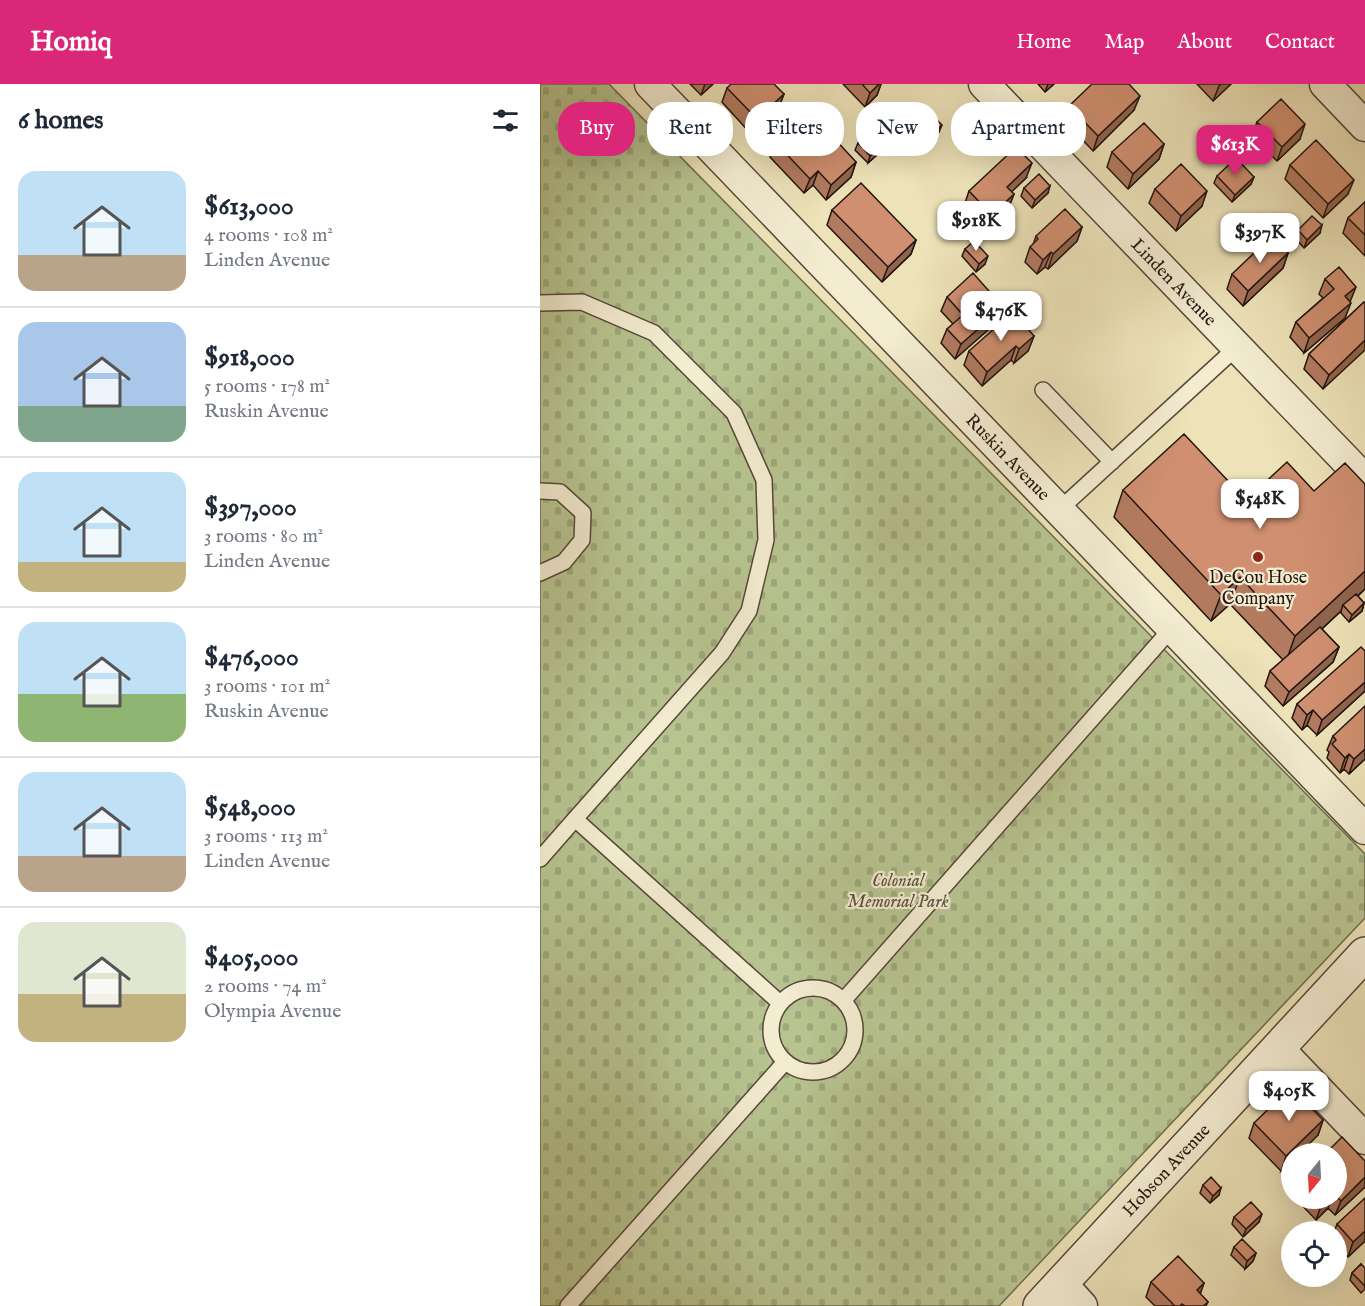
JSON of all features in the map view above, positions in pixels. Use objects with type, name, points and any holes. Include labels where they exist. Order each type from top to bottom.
[{"type":"street","name":"Ruskin Avenue","points":[[650,84],[1365,829]]},
{"type":"street","name":"Linden Avenue","points":[[984,84],[1365,480]]},
{"type":"street","points":[[1325,84],[1365,126]]},
{"type":"street","name":"Hobson Avenue","points":[[1061,1298],[1278,1048],[1365,954]]},
{"type":"street","points":[[1278,1048],[1365,1139]]},
{"type":"lane","points":[[540,303],[582,302],[654,333],[734,412],[764,480],[766,540],[749,611],[722,653],[540,859]]},
{"type":"lane","points":[[1059,510],[1237,347]]},
{"type":"lane","points":[[1043,390],[1113,462]]},
{"type":"lane","points":[[540,491],[560,492],[584,513],[582,540],[564,562],[540,573]]},
{"type":"lane","points":[[843,1001],[1172,628]]},
{"type":"lane","points":[[575,819],[780,1003]]},
{"type":"lane","points":[[811,988],[823,989],[843,1001],[851,1011],[855,1030],[851,1049],[844,1060],[833,1068],[808,1073],[796,1070],[776,1053],[771,1040],[770,1027],[773,1014],[789,995],[811,988]]},
{"type":"lane","points":[[568,1306],[785,1062]]},
{"type":"green space","name":"Colonial Memorial Park","points":[[540,84],[609,84],[627,102],[558,102],[558,156],[635,156],[635,110],[647,123],[647,156],[680,156],[1365,854],[1365,918],[999,1306],[540,1306]]},
{"type":"building","points":[[731,84],[774,84],[784,94],[775,102],[745,102],[745,107],[727,88]]},
{"type":"building","points":[[862,84],[879,84],[870,93]]},
{"type":"building","points":[[1092,84],[1129,84],[1140,96],[1098,136],[1086,124],[1086,102],[1073,102]]},
{"type":"building","points":[[1281,99],[1305,124],[1282,147],[1257,122]]},
{"type":"building","points":[[1144,123],[1164,144],[1133,174],[1112,152]]},
{"type":"building","points":[[1316,140],[1354,180],[1328,204],[1290,165]]},
{"type":"building","points":[[844,149],[856,162],[831,185],[818,171],[810,179],[788,156],[844,156]]},
{"type":"building","points":[[1006,156],[1025,156],[1032,163],[1007,187],[1014,194],[992,215],[969,191]]},
{"type":"building","points":[[1236,158],[1254,177],[1235,195],[1217,176]]},
{"type":"building","points":[[1181,164],[1207,191],[1181,216],[1155,189]]},
{"type":"building","points":[[1039,174],[1050,186],[1035,200],[1024,188]]},
{"type":"building","points":[[861,183],[916,240],[888,267],[832,210]]},
{"type":"building","points":[[1365,202],[1365,235],[1348,218]]},
{"type":"building","points":[[1065,209],[1082,227],[1053,254],[1051,252],[1043,260],[1030,247],[1038,239],[1036,236]]},
{"type":"building","points":[[1312,216],[1322,225],[1307,240],[1298,230]]},
{"type":"building","points":[[1272,236],[1288,253],[1248,291],[1232,274]]},
{"type":"building","points":[[974,241],[988,256],[979,264],[965,249]]},
{"type":"building","points":[[1339,267],[1356,287],[1345,296],[1351,303],[1309,338],[1296,322],[1334,289],[1325,279]]},
{"type":"building","points":[[973,273],[1003,307],[961,344],[947,329],[963,315],[947,297]]},
{"type":"building","points":[[1364,302],[1365,340],[1329,375],[1309,354]]},
{"type":"building","points":[[1013,312],[1034,336],[1019,349],[1016,346],[987,372],[969,351]]},
{"type":"building","name":"DeCou Hose Company","points":[[1184,434],[1246,500],[1287,462],[1314,491],[1345,463],[1365,484],[1365,571],[1295,636],[1240,577],[1221,595],[1123,490]]},
{"type":"building","points":[[1356,594],[1364,603],[1352,615],[1343,605]]},
{"type":"building","points":[[1320,627],[1339,647],[1289,692],[1270,671]]},
{"type":"building","points":[[1361,647],[1365,651],[1365,682],[1322,720],[1313,710],[1307,715],[1297,704]]},
{"type":"building","points":[[1365,706],[1365,749],[1354,759],[1349,754],[1345,758],[1332,744],[1336,740],[1333,736]]},
{"type":"building","points":[[1291,1087],[1323,1120],[1299,1143],[1281,1143],[1281,1151],[1254,1123]]},
{"type":"building","points":[[1342,1137],[1365,1161],[1365,1177],[1347,1195],[1347,1143],[1336,1143]]},
{"type":"building","points":[[1211,1177],[1221,1188],[1213,1196],[1203,1185]]},
{"type":"building","points":[[1365,1198],[1365,1231],[1353,1242],[1347,1235],[1347,1221],[1340,1221]]},
{"type":"building","points":[[1251,1202],[1262,1214],[1246,1229],[1234,1217]]},
{"type":"building","points":[[1242,1239],[1256,1253],[1247,1261],[1234,1247]]},
{"type":"building","points":[[1178,1256],[1204,1283],[1197,1290],[1208,1302],[1203,1306],[1182,1304],[1175,1306],[1151,1282]]},
{"type":"building","points":[[1361,1264],[1365,1268],[1364,1285],[1352,1273]]},
{"type":"place","name":"DeCou Hose Company","points":[[1258,557]]}]
